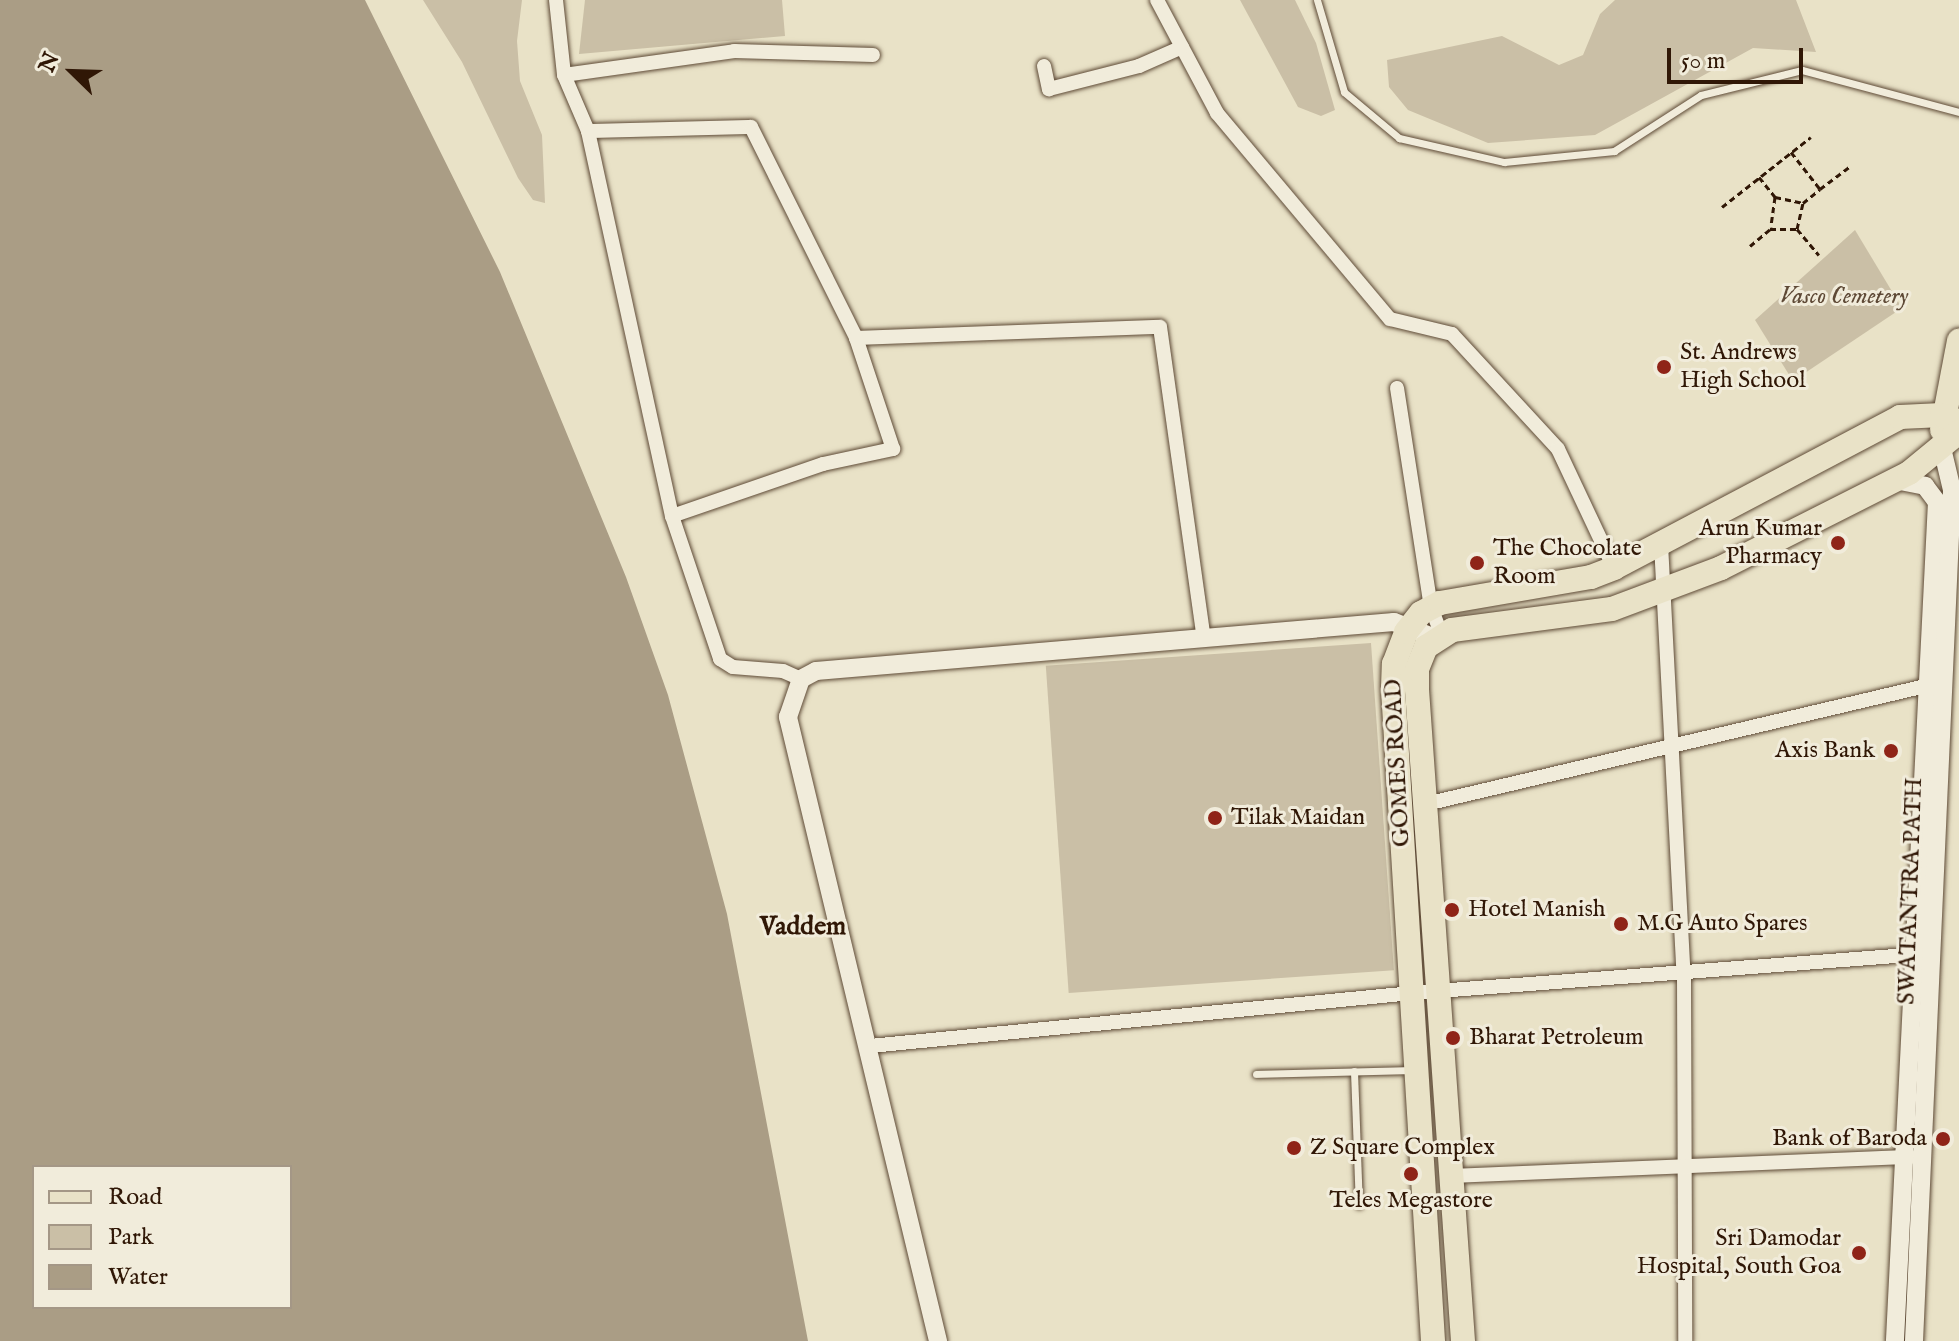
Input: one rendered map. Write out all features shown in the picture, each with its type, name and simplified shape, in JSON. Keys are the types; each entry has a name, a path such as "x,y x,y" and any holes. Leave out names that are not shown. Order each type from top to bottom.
{"main road":[{"path":"1438,637 1612,609 1667,590 1895,480 1950,428 1959,341"},
{"name":"GOMES ROAD","path":"1463,1341 1452,1176 1425,994 1393,688 1398,649 1411,625 1431,608 1475,594 1591,577 1614,568 1900,417 1950,428"},
{"name":"GOMES ROAD","path":"1433,1341 1417,1069 1425,994 1426,804 1417,669 1438,637"}],"street":[{"path":"556,0 564,75 588,131 672,516 720,659 733,667 783,671 801,679"},
{"path":"1157,0 1217,113 1390,319 1452,334 1558,449 1614,568"},
{"path":"1044,66 1049,89 1139,66 1182,47"},
{"path":"564,75 734,51 873,55"},
{"path":"588,131 751,127 856,338 893,449 823,464 672,516"},
{"path":"856,338 1160,327 1204,639"},
{"path":"1397,388 1438,637"},
{"name":"SWATANTRA PATH","path":"1934,684 1952,490 1950,428"},
{"name":"SWATANTRA PATH","path":"1895,480 1925,486 1936,499 1934,684 1916,1157 1914,1341"},
{"path":"1661,544 1667,590 1684,977 1685,1341"},
{"path":"938,1341 870,1046 788,717 801,679 816,671 1394,622 1411,625 1438,637"},
{"path":"1426,804 1934,684"},
{"path":"870,1046 1425,994 1684,977 1925,954"},
{"path":"1452,1176 1916,1157"},
{"name":"SWATANTRA PATH","path":"1895,1341 1916,1157"}],"lane":[{"path":"1317,0 1344,92 1399,138 1504,162 1614,151 1701,95 1802,70 1959,112"},
{"path":"1256,1074 1417,1069"},
{"path":"1354,1071 1359,1205"}],"path":[{"path":"1722,207 1811,137"},
{"path":"1791,152 1820,189"},
{"path":"1797,229 1803,203 1851,166"},
{"path":"1759,177 1775,197 1803,203"},
{"path":"1770,229 1775,197"},
{"path":"1750,246 1770,229 1797,229 1819,255"}],"green space":[{"path":"423,0 522,0 517,41 520,81 542,135 545,203 533,200 518,178 462,62"},
{"path":"585,0 782,0 785,36 579,54"},
{"path":"1240,0 1295,0 1316,43 1335,110 1321,116 1298,107"},
{"path":"1615,0 1796,0 1816,52 1753,48 1595,135 1488,143 1408,110 1389,87 1387,60 1502,36 1559,65 1583,55 1600,14"},
{"name":"Vasco Cemetery","path":"1855,230 1902,308 1793,381 1755,320"},
{"name":"Tilak Maidan","path":"1371,643 1394,970 1069,993 1046,666"}],"water":[{"path":"0,0 365,0 500,272 626,577 668,695 727,914 808,1341 0,1341"}],"place":[{"name":"St. Andrews High School","path":"1664,367"},
{"name":"Arun Kumar Pharmacy","path":"1838,543"},
{"name":"The Chocolate Room","path":"1477,563"},
{"name":"Axis Bank","path":"1891,751"},
{"name":"Tilak Maidan","path":"1215,818"},
{"name":"Hotel Manish","path":"1452,910"},
{"name":"M.G Auto Spares","path":"1621,924"},
{"name":"Bharat Petroleum","path":"1453,1038"},
{"name":"Bank of Baroda","path":"1943,1139"},
{"name":"Z Square Complex","path":"1294,1148"},
{"name":"Teles Megastore","path":"1411,1174"},
{"name":"Sri Damodar Hospital, South Goa","path":"1859,1253"}],"district":[{"name":"Vaddem","path":"803,927"}]}
